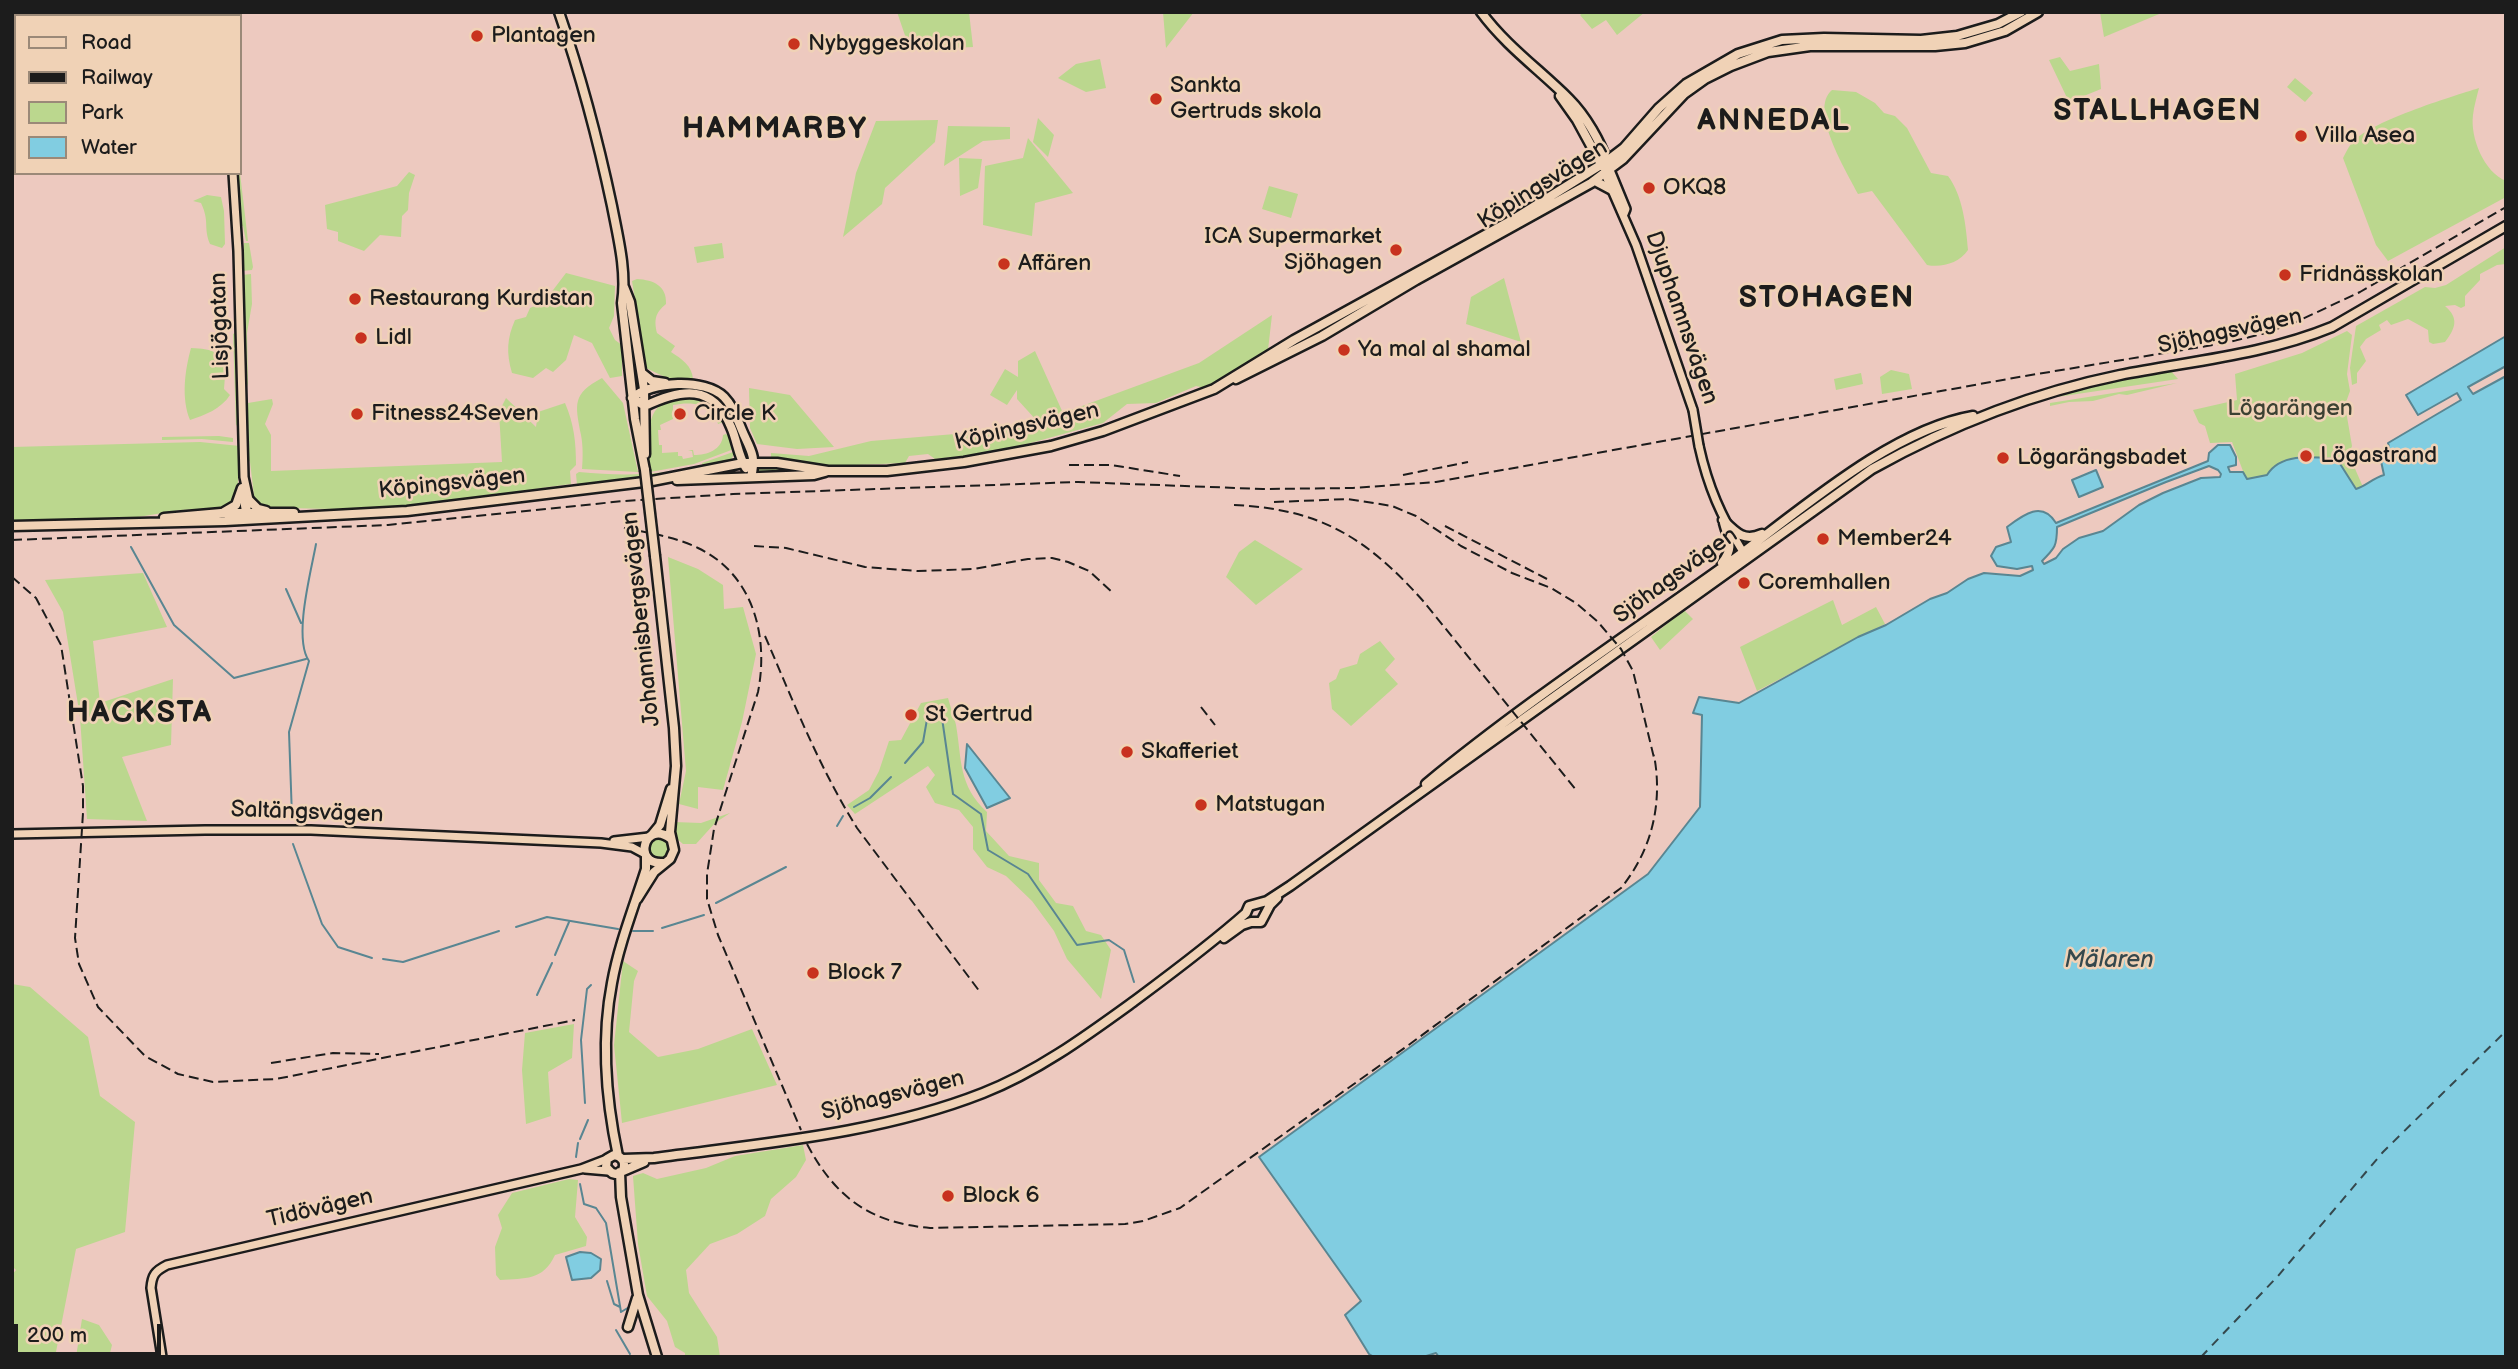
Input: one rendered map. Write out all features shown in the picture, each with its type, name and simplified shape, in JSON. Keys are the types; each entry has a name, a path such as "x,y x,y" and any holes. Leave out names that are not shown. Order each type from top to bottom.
{"main road":[{"path":"558,12 580,73 597,138 616,226 624,287"},
{"path":"1480,12 1519,55 1569,99 1583,117 1606,168"},
{"name":"Köpingsvägen","path":"12,526 407,511 652,481 743,463 777,463 828,471 887,471 947,465 1044,447 1152,414 1248,375 1571,195 1595,181 1632,144 1659,108 1686,84 1724,61 1756,47 1782,40 1957,36 1998,24 2021,12"},
{"name":"Köpingsvägen","path":"1226,383 1294,340 1433,265 1590,172 1606,168 1623,159 1684,94 1705,79 1744,61 1768,52 1810,46 1929,46 1965,43 2005,31 2038,12"},
{"path":"1557,90 1606,168"},
{"path":"1590,172 1595,162 1593,148"},
{"path":"1571,195 1576,187 1606,168"},
{"path":"1595,181 1612,190"},
{"name":"Sjöhagsvägen","path":"1676,603 1705,587 1742,556 1872,469 1913,446 1983,414 2065,387 2262,350 2313,335 2332,327 2506,226"},
{"name":"Johannisbergsvägen","path":"624,287 630,302 644,390 645,469"},
{"name":"Johannisbergsvägen","path":"624,287 622,303 632,398 645,469 676,766 671,839"},
{"path":"642,373 652,381 704,386 723,396 731,404 739,451 751,477"},
{"path":"679,384 644,390 632,398 645,406 663,397 686,392 703,395 717,404 750,449 755,462 751,477"},
{"path":"717,404 723,396"},
{"path":"646,420 663,397"},
{"name":"Sjöhagsvägen","path":"1187,963 1246,913 1250,906 1290,886 1676,603 1718,569 1745,555 1774,529 1825,492 1885,453 1931,429 1960,418 1983,414"},
{"path":"750,449 761,459 777,463"},
{"path":"731,466 739,451"},
{"path":"1825,492 1841,486 1865,470 1872,469 1885,453"},
{"name":"Köpingsvägen","path":"652,481 814,475 828,471"},
{"path":"221,513 236,505 242,488"},
{"path":"249,500 258,509 272,512"},
{"name":"Köpingsvägen","path":"137,522 221,513 246,516 272,512 340,514"},
{"path":"1723,520 1744,538 1754,538 1774,529"},
{"path":"1718,569 1730,550 1723,520"},
{"name":"Johannisbergsvägen","path":"650,837 660,825 676,766"},
{"path":"637,899 654,872 673,855 671,839 661,833 650,837 645,844 646,869 621,947 609,999 607,1071 616,1172 638,1295 657,1357"},
{"path":"645,855 653,862 663,863"},
{"name":"Sjöhagsvägen","path":"615,1158 654,1158 881,1124 970,1098 1060,1054 1187,963 1251,922 1261,922 1270,905 1290,886"},
{"path":"1258,904 1266,914"},
{"path":"1246,913 1251,922"},
{"path":"615,1158 606,1167 616,1172"},
{"name":"Sjöhagsvägen","path":"616,1172 654,1158"},
{"path":"628,1327 638,1295"}],"street":[{"name":"Djuphamnsvägen","path":"1606,168 1693,410 1705,472 1723,520 1745,555"},
{"name":"Djuphamnsvägen","path":"1606,168 1626,209 1624,214"},
{"name":"Lisjögatan","path":"233,175 238,251 244,477 249,500 246,516"},
{"name":"Lisjögatan","path":"244,477 243,509 246,516"},
{"name":"Saltängsvägen","path":"12,834 295,830 601,843 632,847 645,855"},
{"name":"Saltängsvägen","path":"601,843 650,837"},
{"name":"Tidövägen","path":"162,1357 151,1288 156,1270 167,1265 581,1169 615,1158"},
{"name":"Tidövägen","path":"581,1169 616,1172"}],"green space":[{"path":"897,12 969,12 973,47 910,50"},
{"path":"1163,12 1194,12 1166,48"},
{"path":"1584,12 1645,12 1617,35 1606,20 1592,29 1580,15"},
{"path":"2100,12 2164,12 2104,37"},
{"path":"2060,57 2070,71 2099,64 2101,89 2069,102 2049,60"},
{"path":"1100,59 1106,88 1086,92 1058,78 1076,64"},
{"path":"2295,78 2313,93 2305,102 2287,87"},
{"path":"2479,88 2473,115 2476,144 2491,170 2506,181 2506,197 2388,261 2376,245 2343,158 2351,144 2374,127 2411,111"},
{"path":"1832,90 1856,92 1875,103 1884,113 1895,116 1907,128 1931,173 1948,176 1957,193 1965,221 1968,250 1960,258 1944,265 1927,265 1872,191 1858,194 1827,126 1824,112 1826,99"},
{"path":"1038,118 1054,135 1048,157 1033,142"},
{"path":"938,120 935,142 885,188 882,204 843,237 856,173 876,121"},
{"path":"948,126 1010,127 1010,139 983,141 944,166"},
{"path":"1028,138 1073,193 1035,203 1032,236 983,225 985,166 1023,158"},
{"path":"959,158 982,159 978,188 960,196"},
{"path":"409,172 415,175 409,193 408,210 402,216 401,237 380,235 364,251 338,241 338,232 327,229 325,205 397,186"},
{"path":"236,175 240,175 248,241 243,226 240,226"},
{"path":"1269,186 1298,194 1291,218 1262,209"},
{"path":"207,195 221,197 225,244 222,248 210,244 204,210 201,203 193,201"},
{"path":"244,243 249,243 252,270 242,271"},
{"path":"722,243 724,258 697,263 694,247"},
{"path":"2506,247 2506,264 2497,265 2480,274 2480,280 2465,296 2465,306 2445,306 2454,323 2445,342 2429,342 2428,330 2408,319 2391,325 2387,320 2379,325 2381,330 2366,339 2360,347 2366,361 2357,373 2357,383 2352,385 2350,368 2356,326 2425,287 2446,285"},
{"path":"566,273 615,286 614,316 609,328 615,340 622,345 622,376 610,378 592,343 574,335 566,360 553,372 546,368 533,378 512,373 508,346 515,320 526,317 530,308 544,302"},
{"path":"251,274 252,304 247,333 248,387 245,376 242,275"},
{"path":"1504,278 1521,342 1466,324 1471,297"},
{"path":"632,281 649,281 662,288 666,304 656,317 657,333 675,346 671,352 683,360 693,379 667,378 646,368"},
{"path":"626,299 641,388 634,392"},
{"path":"1272,315 1268,350 1205,388 1196,386 1156,403 1127,404 1103,423 1027,444 972,455 935,459 928,454 909,456 905,463 829,466 771,457 771,453 809,456 871,441 1015,429 1037,421 1017,399 1017,390 1007,405 990,395 1005,369 1018,377 1018,361 1035,351 1063,413 1199,363"},
{"name":"Lögarängen","path":"2347,331 2352,335 2347,374 2350,391 2345,405 2352,446 2349,455 2363,487 2356,489 2337,460 2318,458 2289,459 2273,468 2267,475 2246,479 2232,442 2210,443 2205,426 2199,423 2193,410 2237,400 2235,374 2302,353"},
{"path":"235,333 240,419 236,426 233,334"},
{"path":"191,348 214,352 230,368 225,376 224,389 230,395 217,408 190,420 185,384"},
{"path":"1891,370 1909,374 1912,389 1882,394 1880,377"},
{"path":"2171,371 2178,379 2057,397 2074,390"},
{"path":"1861,373 1863,384 1836,390 1834,379"},
{"path":"602,378 623,403 638,472 582,469 578,401 585,389"},
{"path":"2177,383 2127,395 2119,394 2093,401 2050,406 2050,403"},
{"path":"749,388 790,395 834,447 797,449 757,444 750,428"},
{"path":"686,396 709,404 723,422 718,424 714,411 704,406 689,403 673,405 673,419 660,425 661,430 658,430 662,453 678,452 678,456 683,459 693,457 692,451 688,450 693,450 694,455 709,453 717,448 726,434 731,437 734,449 694,464 650,472 648,434 653,415 664,402"},
{"path":"506,398 536,427 538,412 565,403 576,449 576,465 570,471 571,484 405,507 314,509 259,507 255,504 250,462 245,453 244,408 248,403 272,399 273,404 265,424 271,435 271,471 502,462 499,412"},
{"path":"162,437 233,438 233,442 202,439 162,440"},
{"path":"200,442 240,446 237,500 224,508 181,510 138,517 12,521 12,447"},
{"path":"736,451 729,463 703,468 702,463"},
{"path":"758,464 816,471 759,474 756,472"},
{"path":"701,465 672,474 577,485 576,474 579,472 641,474"},
{"path":"1255,540 1303,569 1256,605 1226,577 1239,552"},
{"path":"668,557 698,569 723,585 724,609 743,607 756,654 742,722 723,790 698,787 698,809 679,804 686,771"},
{"path":"143,573 167,627 93,641 100,703 173,679 171,745 122,757 147,821 87,819 80,717 63,612 45,580"},
{"path":"1833,600 1842,625 1876,607 1885,624 1757,691 1740,647"},
{"path":"1684,610 1693,619 1660,650 1651,637"},
{"path":"1380,641 1395,659 1385,670 1398,684 1351,726 1332,709 1329,683 1336,679 1340,669 1357,664 1360,654"},
{"path":"948,698 956,725 966,782 987,812 986,831 1009,856 1039,863 1039,880 1056,903 1073,906 1086,931 1101,935 1111,950 1101,999 1067,959 1054,931 1032,901 1006,876 987,867 973,849 973,827 959,810 935,803 926,787 935,775 928,766 855,814 847,805 869,790 889,741 901,740 921,703"},
{"path":"730,813 715,823 696,844 683,844 675,837 674,822 701,823"},
{"path":"659,838 667,841 670,849 667,857 659,860 651,857 648,849 651,841"},
{"path":"623,961 638,971 634,981 629,1032 658,1057 698,1049 752,1029 777,1085 622,1123 614,1045"},
{"path":"12,984 30,987 88,1037 100,1096 135,1122 125,1232 76,1249 55,1357 12,1357 12,1275 16,1270 12,1266"},
{"path":"574,1024 572,1058 548,1072 551,1116 526,1124 522,1070 525,1033"},
{"path":"803,1145 806,1160 796,1177 771,1199 765,1216 737,1234 710,1244 686,1270 689,1293 717,1337 720,1357 685,1357 685,1353 675,1347 667,1321 647,1296 638,1244 633,1176 643,1173 657,1179 706,1168 735,1156"},
{"path":"569,1179 578,1180 575,1217 587,1237 586,1246 555,1255 539,1274 500,1280 496,1275 495,1247 502,1228 498,1215 512,1193"},
{"path":"82,1319 99,1325 112,1345 109,1357 76,1357"}],"water":[{"name":"Mälaren","path":"2506,336 2506,366 2468,387 2473,394 2506,376 2506,1357 1439,1357 1436,1353 1423,1357 1374,1357 1369,1354 1345,1315 1361,1301 1259,1157 1648,874 1700,807 1702,715 1693,713 1699,697 1739,703 1858,637 1886,625 1930,599 1947,593 1968,579 1984,573 2020,576 2033,570 2032,566 2017,569 1997,566 1991,556 1996,547 2011,542 2007,527 2019,518 2039,511 2051,516 2056,523 2208,461 2209,453 2218,445 2230,445 2236,457 2236,465 2228,467 2230,472 2243,472 2247,479 2267,475 2273,468 2289,459 2318,457 2337,459 2356,489 2360,488 2384,475 2379,452 2389,447 2388,443 2461,400 2457,393 2418,415 2406,395","holes":["2209,466 2218,470 2220,477 2201,478 2163,493 2139,505 2103,531 2079,538 2063,549 2056,558 2044,564 2042,561 2054,546 2057,527"]},
{"path":"2096,470 2103,487 2079,497 2072,480"},
{"path":"967,744 1010,798 987,808 965,768"},
{"path":"580,1252 591,1253 601,1259 600,1270 591,1278 572,1280 566,1257"}],"waterway":[{"path":"292,817 289,732 309,661 305,651 303,621 316,544"},
{"path":"131,547 174,625 234,678 306,659"},
{"path":"286,589 301,623"},
{"path":"905,763 923,742 929,708 941,711 953,794 981,814 988,850 1028,874 1077,945 1109,940 1124,950 1134,982"},
{"path":"854,807 870,798 891,777"},
{"path":"837,826 843,816"},
{"path":"293,844 322,924 338,947 372,958"},
{"path":"716,903 786,867"},
{"path":"662,928 704,915"},
{"path":"516,927 547,917 618,929"},
{"path":"555,955 569,922"},
{"path":"383,959 403,962 499,931"},
{"path":"633,931 653,931"},
{"path":"537,995 552,963"},
{"path":"585,1103 581,1040 587,989 591,985"},
{"path":"580,1139 588,1120"},
{"path":"576,1157 578,1143"},
{"path":"580,1184 584,1204 596,1208 606,1223 621,1312 631,1306"},
{"path":"607,1281 614,1304 620,1307"},
{"path":"616,1330 630,1354"}],"ferry route":[{"path":"2201,1357 2278,1276 2383,1152 2506,1031"}],"railway":[{"path":"12,540 388,525 624,501 733,494 1078,482 1263,489 1353,488 1436,482 2019,377 2225,343 2262,334 2296,322 2360,292 2506,207"},
{"path":"1403,475 1468,462"},
{"path":"1069,465 1111,465 1180,476"},
{"path":"1274,502 1348,499 1392,506 1416,516 1461,546 1512,573 1551,588 1576,603 1598,622 1621,649 1633,671 1655,762"},
{"path":"1234,505 1292,513 1317,521 1362,544 1382,560 1424,602 1577,791"},
{"path":"1445,526 1547,579"},
{"path":"624,528 681,541 717,559 744,590 753,609 761,650 758,692 714,829 707,874 707,899 718,935 801,1130"},
{"path":"754,546 786,548 865,567 918,571 974,569 1028,559 1052,558 1089,571 1112,592"},
{"path":"12,577 36,598 61,645 83,786 75,938 79,964 98,1007 145,1056 178,1074 213,1082 276,1079 575,1020"},
{"path":"765,636 796,709 843,805 857,828 980,992"},
{"path":"1201,707 1215,725"},
{"path":"807,1144 842,1193 872,1213 909,1225 930,1228 1125,1224 1143,1221 1180,1208 1410,1044 1621,888 1640,858 1652,825 1657,791 1654,755"},
{"path":"271,1063 333,1053 379,1054"}],"place":[{"name":"Plantagen","path":"477,36"},
{"name":"Nybyggeskolan","path":"794,44"},
{"name":"Sankta Gertruds skola","path":"1156,99"},
{"name":"Villa Asea","path":"2301,136"},
{"name":"OKQ8","path":"1649,188"},
{"name":"ICA Supermarket Sjöhagen","path":"1396,250"},
{"name":"Affären","path":"1004,264"},
{"name":"Fridnässkolan","path":"2285,275"},
{"name":"Restaurang Kurdistan","path":"355,299"},
{"name":"Lidl","path":"361,338"},
{"name":"Ya mal al shamal","path":"1344,350"},
{"name":"Fitness24Seven","path":"357,414"},
{"name":"Circle K","path":"680,414"},
{"name":"Lögastrand","path":"2306,456"},
{"name":"Lögarängsbadet","path":"2003,458"},
{"name":"Member24","path":"1823,539"},
{"name":"Coremhallen","path":"1744,583"},
{"name":"St Gertrud","path":"911,715"},
{"name":"Skafferiet","path":"1127,752"},
{"name":"Matstugan","path":"1201,805"},
{"name":"Block 7","path":"813,973"},
{"name":"Block 6","path":"948,1196"}],"district":[{"name":"STALLHAGEN","path":"2158,112"},
{"name":"ANNEDAL","path":"1774,122"},
{"name":"HAMMARBY","path":"775,130"},
{"name":"STOHAGEN","path":"1827,299"},
{"name":"HACKSTA","path":"140,714"}]}
